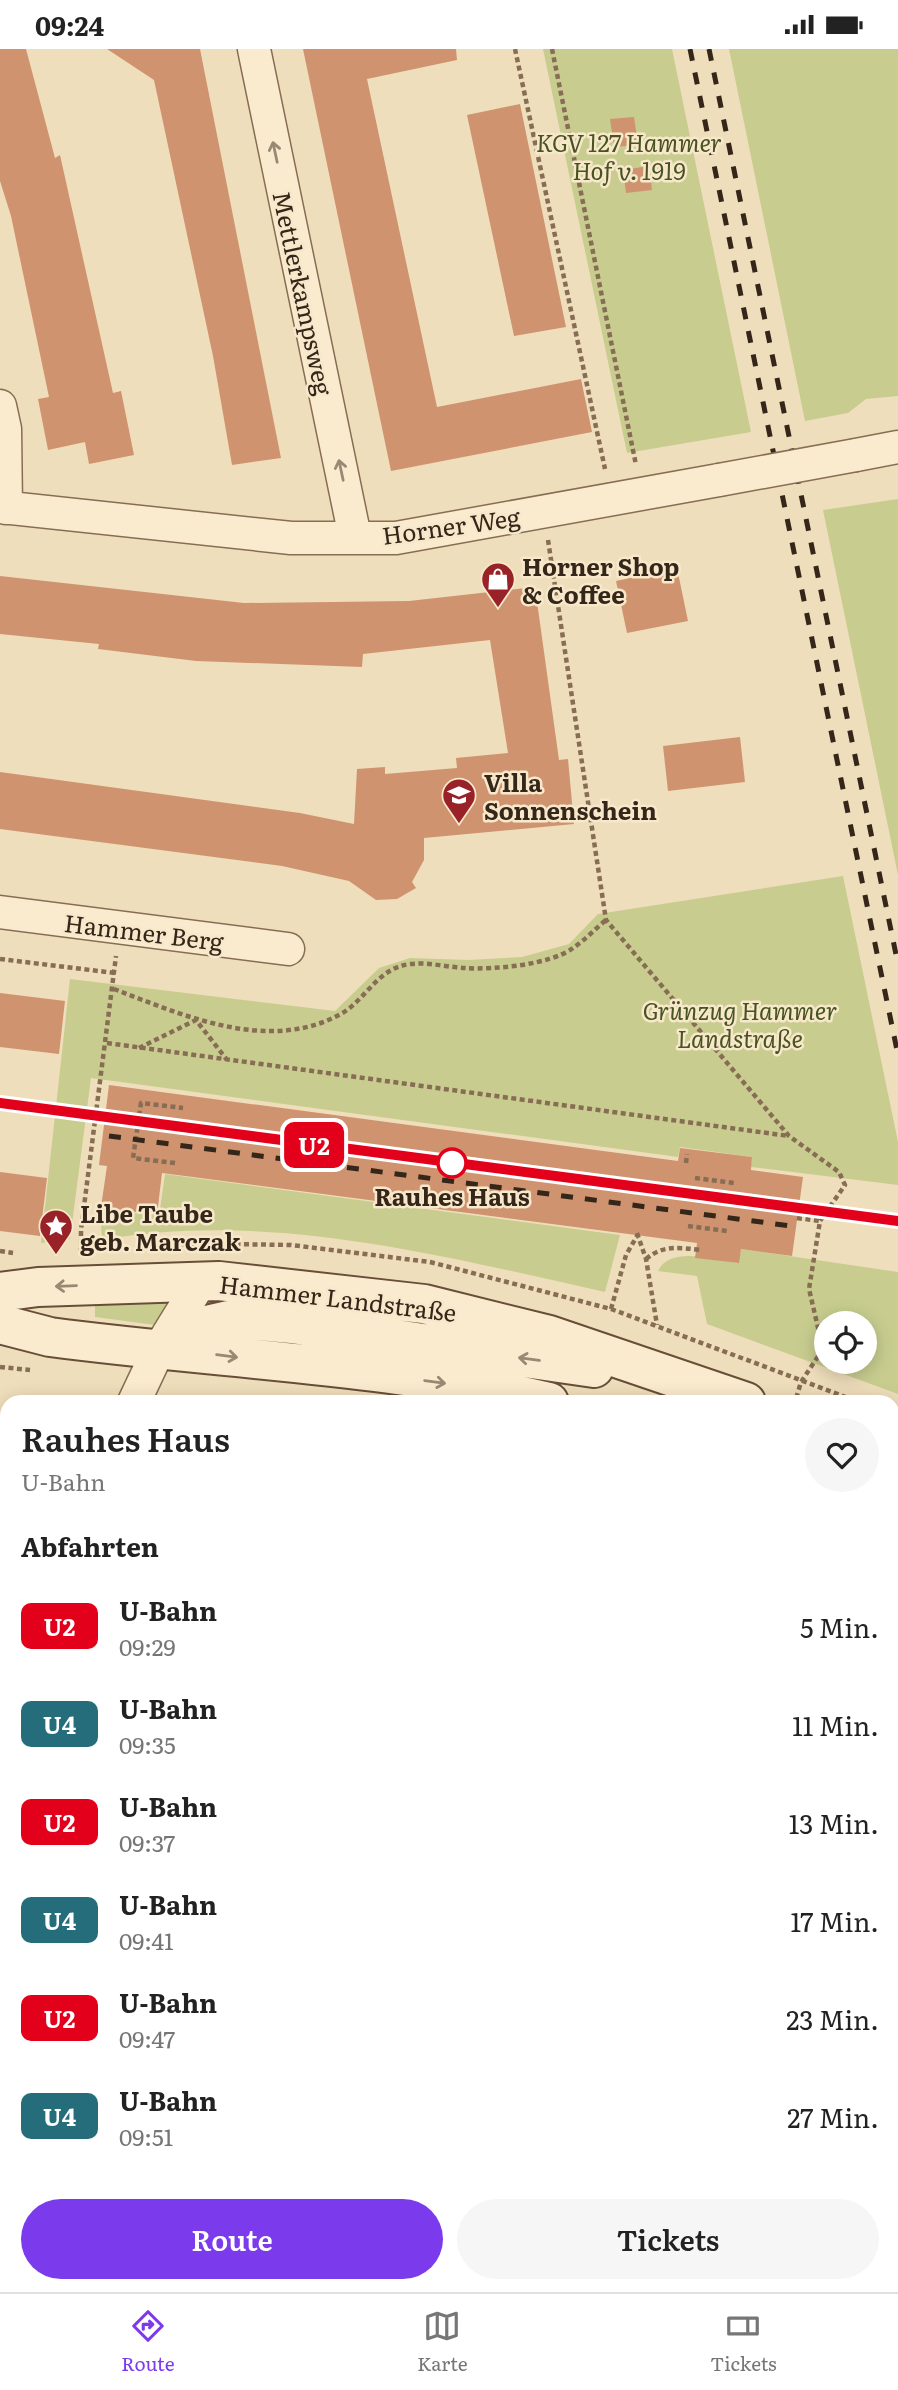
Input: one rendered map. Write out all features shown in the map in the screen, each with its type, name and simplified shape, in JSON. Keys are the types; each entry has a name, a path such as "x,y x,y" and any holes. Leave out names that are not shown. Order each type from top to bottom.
{"main road":[{"name":"Hammer Landstraße","path":"0,1292 38,1287 219,1281 424,1304 549,1335 727,1395"},
{"path":"159,1349 189,1329 233,1319 292,1324 694,1383"},
{"path":"0,1324 50,1337 394,1377 520,1395"}],"street":[{"name":"Mettlerkampsweg","path":"254,49 355,537"},
{"path":"0,406 5,429 3,508"},
{"name":"Horner Weg","path":"3,508 291,538 396,538 898,447"},
{"name":"Hammer Berg","path":"0,912 288,949"},
{"path":"137,1395 159,1349 201,1282"}],"path":[{"path":"515,49 627,496"},
{"path":"552,49 627,496"},
{"path":"544,511 606,920 789,1136 839,1172 845,1185 820,1221 809,1289 823,1349 801,1383 797,1395"},
{"path":"114,989 196,1020 270,1033 314,1025 341,1015 386,971 411,964 469,968 524,965 571,950 606,920"},
{"path":"0,959 115,974 81,1230 81,1258"},
{"path":"139,1048 196,1020"},
{"path":"196,1020 228,1061"},
{"path":"107,1043 789,1136"},
{"path":"175,1163 133,1158 141,1103 183,1108"},
{"path":"686,1163 687,1154"},
{"path":"695,1178 734,1184"},
{"path":"797,1218 820,1221"},
{"path":"688,1226 727,1231"},
{"path":"611,1309 626,1255 637,1234 646,1259 657,1325"},
{"path":"646,1259 657,1250 670,1247 702,1250"},
{"path":"801,1383 838,1395"}],"green space":[{"name":"KGV 127 Hammer Hof v. 1919","path":"543,49 672,49 751,432 627,453"},
{"path":"729,49 898,49 898,396 866,399 848,413 805,421"},
{"path":"898,499 898,875 823,510"},
{"name":"Grünzug Hammer Landstraße","path":"843,876 898,1142 898,1185 751,1167 752,1157 680,1147 678,1157 91,1078 70,1239 41,1243 70,979 335,1011 379,968 410,958 469,960 522,957 569,944 598,914"},
{"path":"165,1174 620,1235 605,1292 418,1252 292,1234 228,1230 165,1232 102,1240 100,1209 159,1216"},
{"path":"741,1249 898,1272 898,1394 843,1374 877,1374 877,1311 814,1311 814,1363 707,1324 697,1276 658,1271 672,1258 706,1257 738,1263"},
{"path":"174,1301 162,1326 95,1317 95,1305"}],"building":[{"path":"0,49 26,49 55,158 60,155 113,393 121,391 134,455 89,464 85,442 48,450 38,399 49,397 11,216 0,181"},
{"path":"107,49 200,49 281,458 232,465 213,356 154,80"},
{"path":"303,49 456,49 457,60 367,79 437,407 581,379 592,432 391,471"},
{"path":"520,104 566,327 514,336 467,115"},
{"path":"634,117 638,145 614,147 610,119"},
{"path":"649,166 652,190 626,193 623,170"},
{"path":"677,568 688,621 627,633 616,581"},
{"path":"0,576 244,603 409,601 535,587 559,760 568,759 574,824 424,838 424,860 412,882 416,888 397,899 376,900 349,881 282,866 0,829 0,772 300,813 354,824 357,769 385,767 385,774 457,768 456,758 508,753 490,640 363,654 362,667 196,661 98,649 99,644 0,634"},
{"path":"740,737 745,782 668,791 663,746"},
{"path":"0,993 65,1001 59,1054 0,1047"},
{"path":"109,1085 678,1161 680,1148 752,1157 751,1170 803,1177 792,1256 741,1249 739,1263 695,1258 697,1243 162,1173 157,1215 101,1207 107,1166 99,1165"},
{"path":"0,1172 47,1178 40,1236 0,1231"}],"railway":[{"path":"690,49 898,1055"},
{"path":"709,49 898,964"},
{"path":"111,1118 793,1207"},
{"path":"109,1136 791,1226"}],"metro line":[{"name":"U2","path":"0,1103 898,1221"}],"place":[{"name":"Horner Shop & Coffee","path":"498,609"},
{"name":"Villa Sonnenschein","path":"459,825"},
{"name":"Rauhes Haus","path":"452,1163"},
{"name":"Libe Taube geb. Marczak","path":"56,1256"}]}
